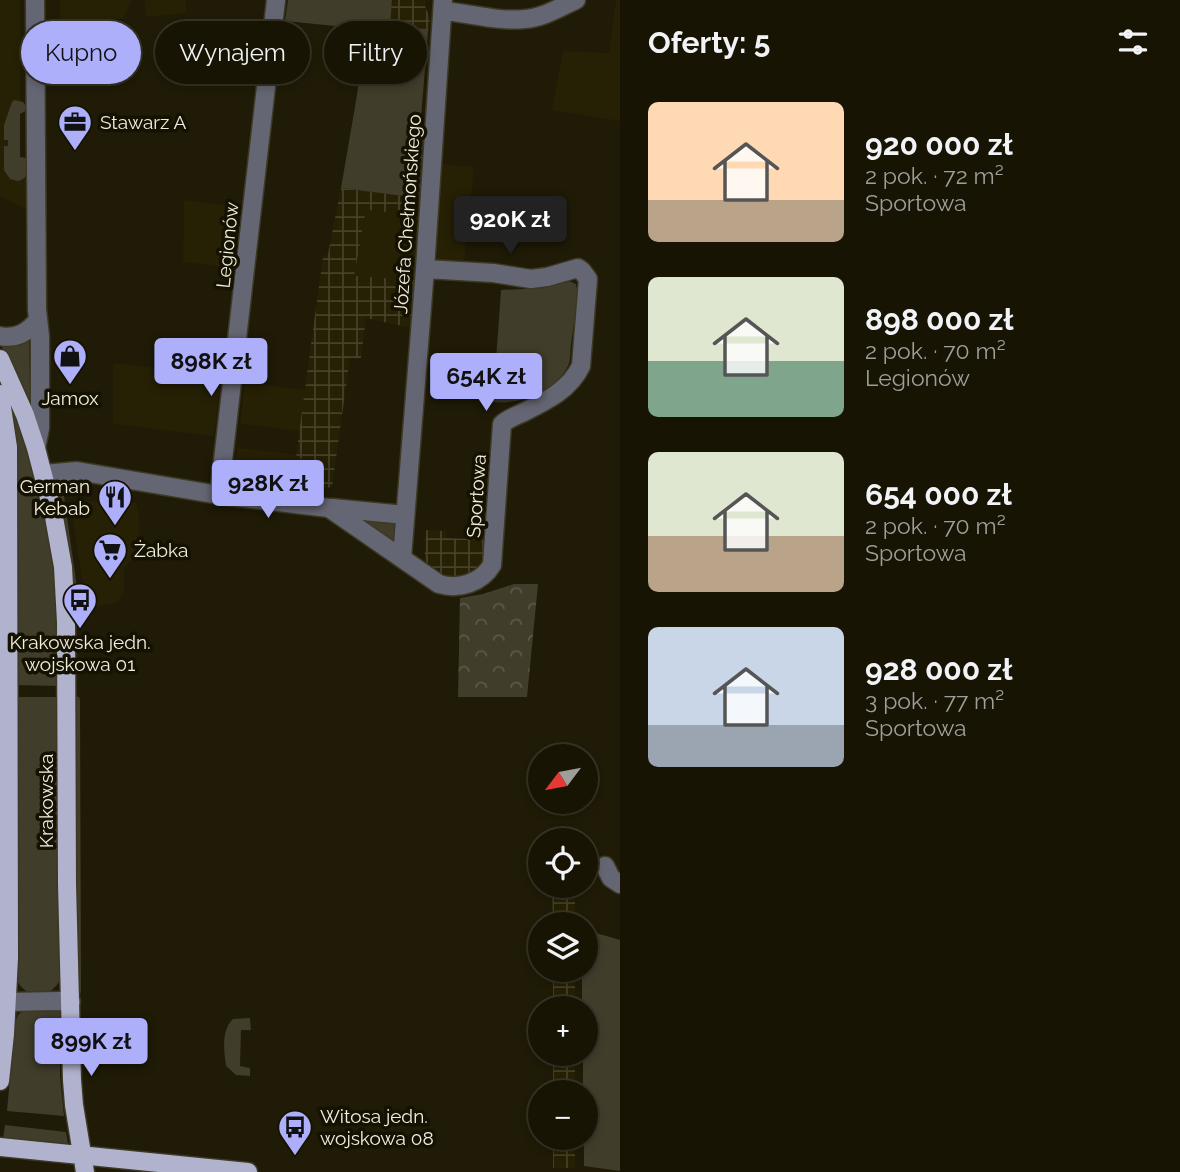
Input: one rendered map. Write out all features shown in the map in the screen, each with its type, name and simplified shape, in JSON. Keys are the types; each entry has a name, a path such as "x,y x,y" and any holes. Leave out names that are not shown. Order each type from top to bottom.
{"main road":[{"name":"Krakowska","path":"0,359 37,448 60,546 65,597 67,884 73,1092 83,1164"},
{"name":"Krakowska","path":"0,394 8,447 9,958 0,1082"},
{"path":"0,1147 83,1164 248,1172"}],"street":[{"name":"Krakowska","path":"35,0 37,320 40,336 40,428 37,448"},
{"name":"Legionów","path":"219,495 276,0"},
{"path":"443,6 510,20 538,17 576,0"},
{"name":"Józefa Chełmońskiego","path":"402,558 443,6"},
{"name":"Sportowa","path":"329,508 446,586 456,587 470,583 492,565 502,424 553,397 578,373 581,366 588,279 583,271 578,268 531,279 425,268"},
{"path":"0,336 10,338 22,334 37,320"},
{"name":"Sportowa","path":"44,474 77,471 219,495 405,514"},
{"path":"605,866 611,878 620,884"},
{"path":"7,1002 71,1002"}],"shaded area":[{"path":"0,0 20,0 20,159 29,162 30,211 0,196"},
{"path":"60,0 132,0 123,19 56,21 60,19"},
{"path":"144,0 186,0 186,13 147,17"},
{"path":"392,0 425,0 430,18 429,29 427,21 390,21"},
{"path":"616,0 620,0 620,121 552,110 563,51 609,53"},
{"path":"442,164 474,167 464,264 434,264"},
{"path":"341,188 419,198 418,215 366,210 354,276 415,280 411,328 366,318 361,358 350,358 332,487 293,493 303,460 296,455 323,257 328,254"},
{"path":"184,200 240,207 233,268 183,262"},
{"path":"366,210 418,215 415,280 354,277"},
{"path":"113,364 221,376 214,436 113,424"},
{"path":"245,383 306,390 301,431 240,424"},
{"path":"237,448 286,453 304,459 293,493 243,487 234,472"},
{"path":"79,501 136,503 140,552 124,568 124,593 116,603 86,608 71,505"},
{"path":"426,530 446,531 447,538 489,540 488,555 479,573 467,580 438,579 424,569"},
{"path":"552,898 575,898 575,912 553,912"},
{"path":"553,982 575,982 575,996 553,996"},
{"path":"553,1066 575,1066 575,1080 553,1080"},
{"path":"553,1150 575,1150 575,1168 553,1168"}],"green space":[{"path":"288,0 392,0 390,21 324,21 324,25 310,24 310,21 285,21"},
{"path":"358,84 424,84 419,198 341,188"},
{"path":"14,100 23,102 29,109 20,114 20,157 29,161 28,171 24,178 18,181 10,179 4,170 4,146 8,146 8,140 4,140 4,125"},
{"path":"569,281 576,284 578,295 568,366 555,383 536,395 514,401 493,402 501,290 543,288"},
{"path":"29,340 30,389 37,397 37,427 1,345 16,345"},
{"path":"12,402 39,482 56,577 59,686 15,685"},
{"path":"71,478 64,496 78,595 76,596 57,497 61,485"},
{"path":"351,516 393,522 398,528 394,545"},
{"path":"514,584 538,584 527,697 458,697 460,598"},
{"path":"74,696 80,700 81,994 78,988 74,856"},
{"path":"17,697 59,697 60,980 56,987 44,994 25,990 16,978"},
{"path":"598,934 620,940 620,1171 584,1166 584,1150 598,1150 598,1080 583,1080 583,1066 598,1066 598,996 582,996 582,982 598,982"},
{"path":"25,1009 60,1009 60,1076 64,1116 7,1111 15,1023 18,1015"},
{"path":"250,1018 251,1030 241,1030 240,1066 250,1068 250,1076 236,1075 226,1066 225,1035 233,1019"},
{"path":"5,1125 66,1132 68,1144 3,1139"}],"place":[{"name":"Stawarz A","path":"75,152"},
{"name":"Jamox","path":"70,386"},
{"name":"German Kebab","path":"115,527"},
{"name":"Żabka","path":"110,580"},
{"name":"Krakowska jedn. wojskowa 01","path":"80,630"},
{"name":"Witosa jedn. wojskowa 08","path":"295,1157"}]}
